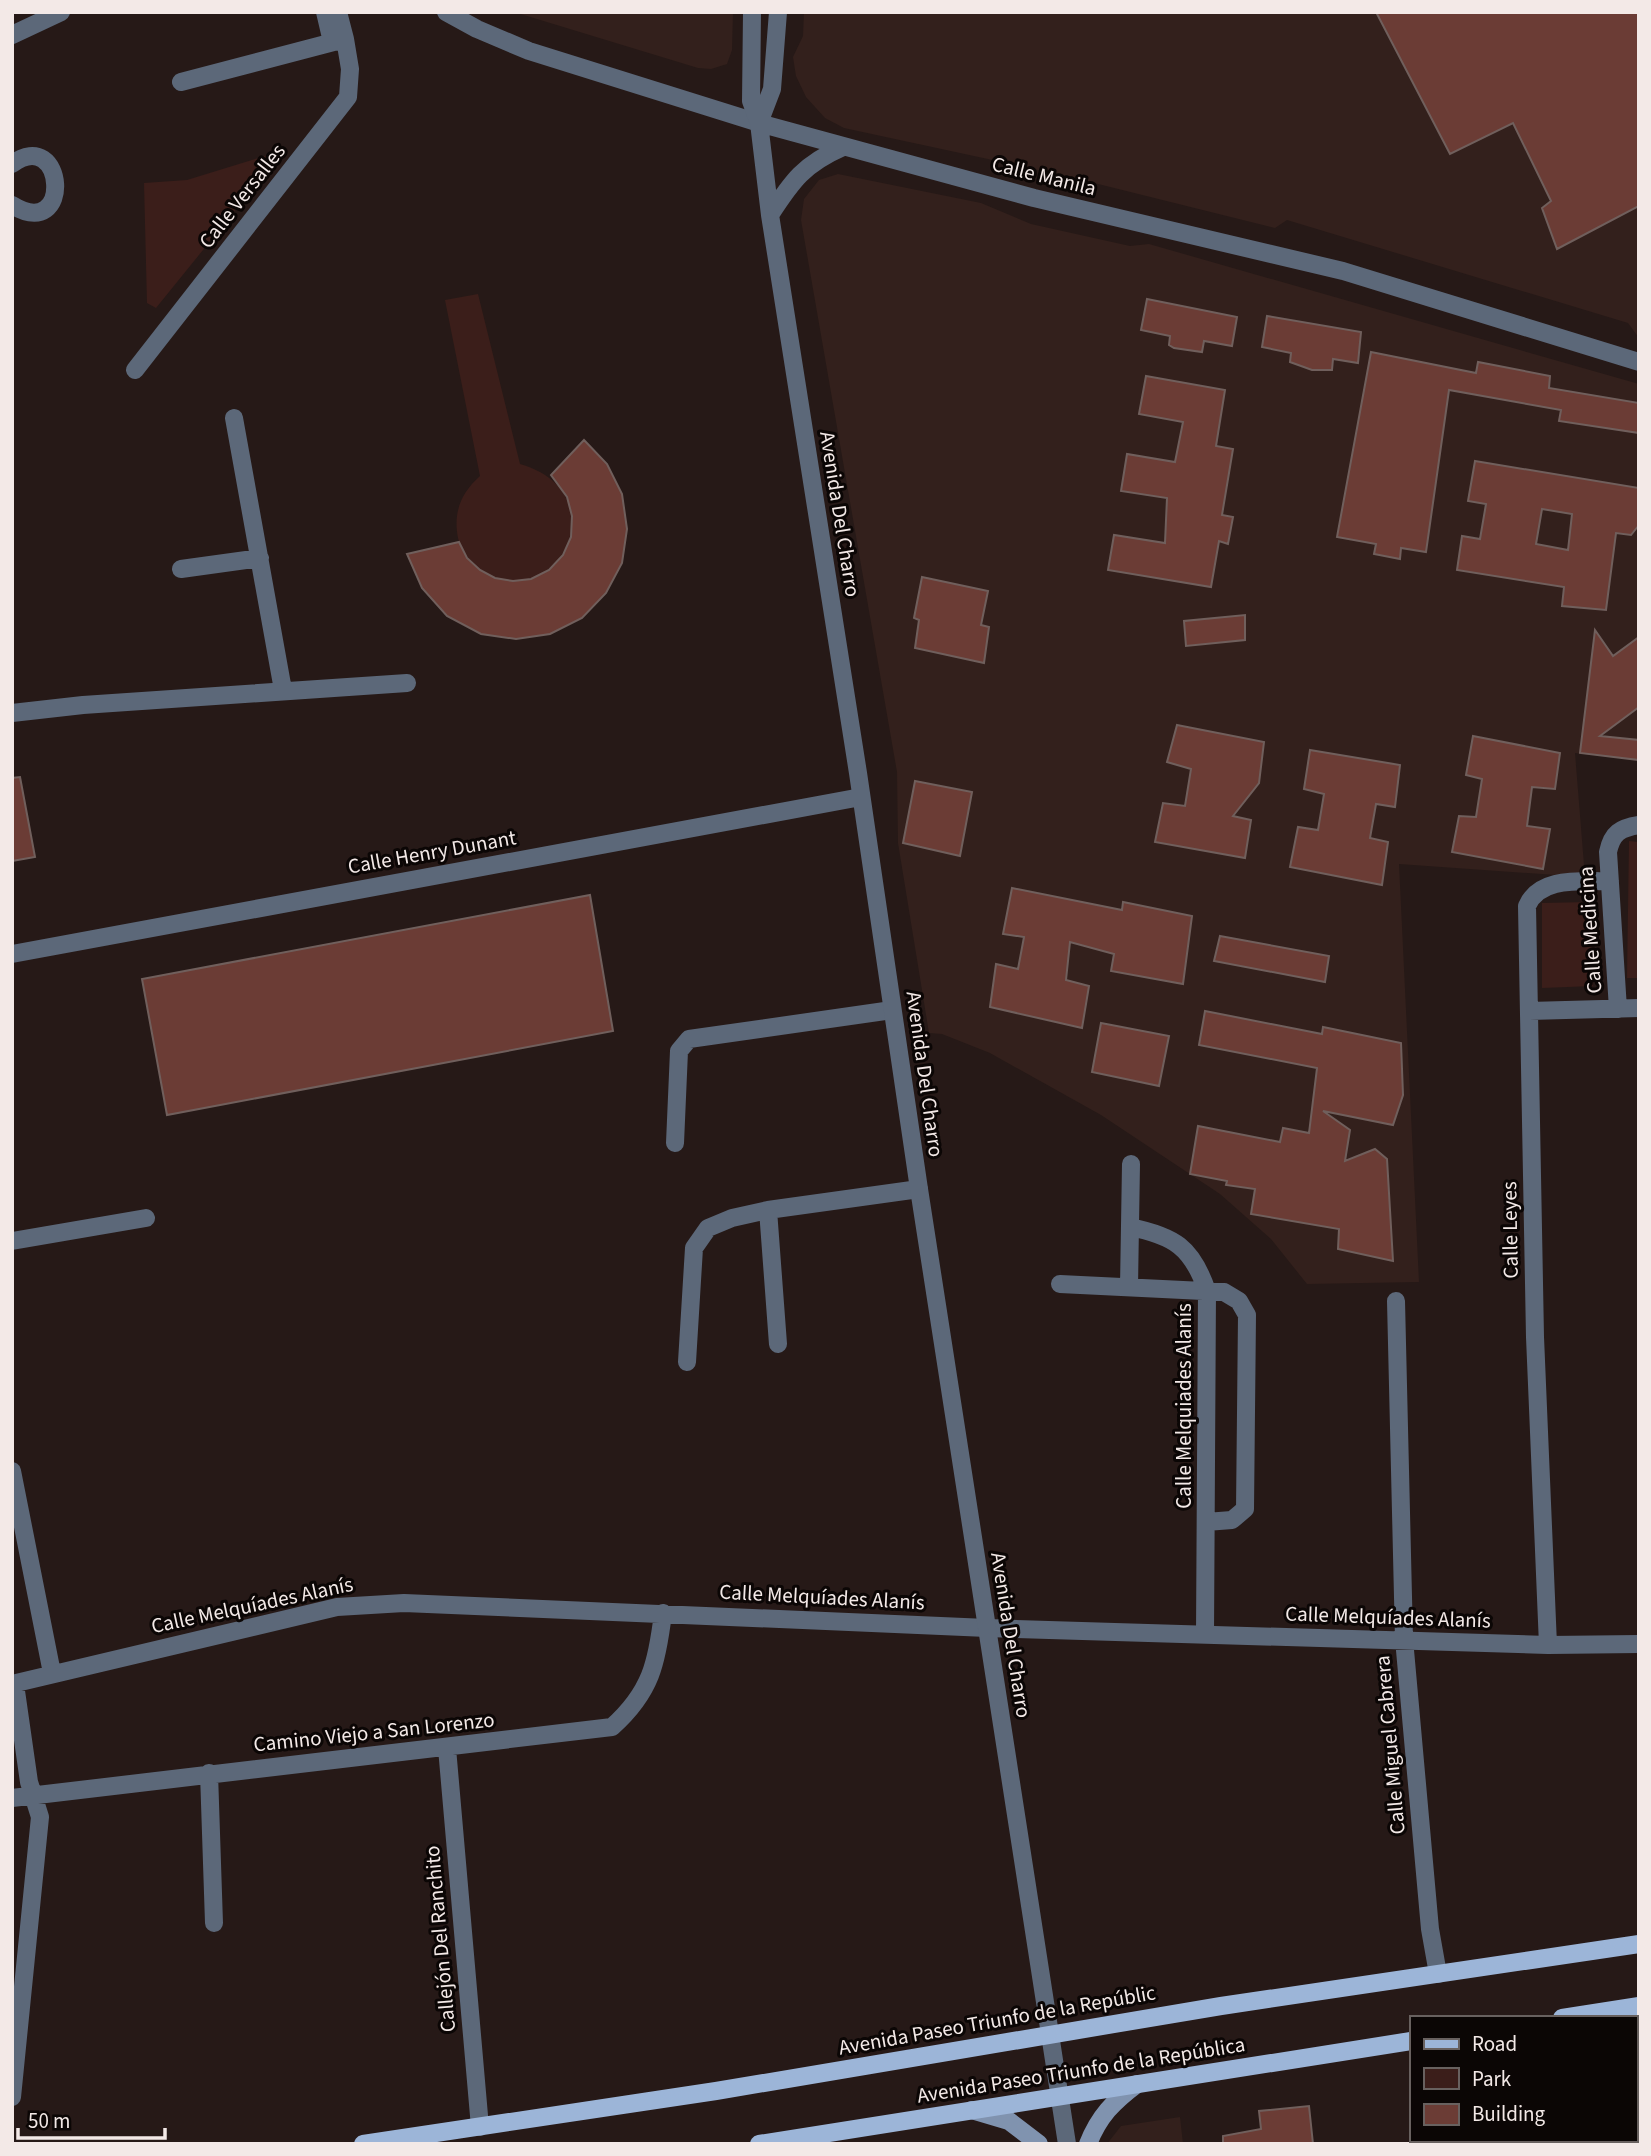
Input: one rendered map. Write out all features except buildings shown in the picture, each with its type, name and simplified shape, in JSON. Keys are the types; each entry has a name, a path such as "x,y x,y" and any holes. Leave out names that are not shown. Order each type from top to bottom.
{"main road":[{"name":"Avenida Paseo Triunfo de la Repúblic","path":"363,2144 716,2091 1049,2034 1639,1944"},
{"path":"1575,2016 1639,2006"},
{"name":"Avenida Paseo Triunfo de la República","path":"759,2144 1410,2041"},
{"path":"1088,2144 1096,2122 1110,2104 1137,2084"},
{"path":"972,2110 1009,2121 1039,2144"}],"street":[{"path":"12,35 61,12"},
{"name":"Calle Versalles","path":"135,370 348,97 351,82 338,40 325,12"},
{"name":"Calle Versalles","path":"338,12 338,40"},
{"name":"Calle Manila","path":"446,12 477,29 529,51 759,123 1034,198 1342,271 1639,362"},
{"path":"752,12 751,101 759,123"},
{"name":"Avenida Del Charro","path":"778,12 772,89 759,123 770,215 1067,2144"},
{"path":"181,82 338,40"},
{"path":"770,215 793,179 804,169 843,147"},
{"path":"12,164 27,158 43,160 56,174 58,185 51,204 43,209 22,211 12,205"},
{"path":"234,418 283,690"},
{"path":"181,569 260,558"},
{"path":"12,713 283,690 407,683"},
{"name":"Calle Henry Dunant","path":"12,954 861,797"},
{"name":"Calle Medicina","path":"1618,1009 1609,881 1610,842 1619,830 1639,825"},
{"name":"Calle Leyes","path":"1548,1645 1535,1337 1527,906 1532,895 1550,886 1609,881"},
{"path":"1529,1011 1639,1008"},
{"path":"675,1143 679,1051 690,1039 892,1010"},
{"path":"1129,1287 1131,1164"},
{"path":"687,1362 694,1248 708,1228 732,1218 768,1210 919,1189"},
{"path":"768,1210 778,1344"},
{"path":"12,1241 146,1218"},
{"name":"Calle Melquiades Alanís","path":"1130,1227 1154,1232 1178,1242 1195,1262 1207,1291 1205,1634"},
{"name":"Calle Melquiades Alanís","path":"1060,1284 1224,1292 1234,1296 1243,1305 1247,1315 1245,1509 1237,1518 1206,1522"},
{"name":"Calle Miguel Cabrera","path":"1396,1301 1404,1639 1430,1929 1438,1974"},
{"path":"12,1471 52,1673"},
{"name":"Calle Melquíades Alanís","path":"14,1684 323,1611 365,1604 663,1613 987,1628 1548,1645 1639,1644"},
{"name":"Camino Viejo a San Lorenzo","path":"12,1798 612,1727 643,1694 657,1653 663,1613"},
{"path":"12,2097 40,1816 33,1795 14,1684"},
{"name":"Callejón Del Ranchito","path":"447,1748 480,2127"},
{"path":"209,1773 214,1923"}],"shaded area":[{"path":"514,12 733,12 732,50 727,64 711,69 698,68"},
{"path":"804,12 1639,12 1639,338 1628,323 1287,220 1275,228 1066,176 844,128 825,118 806,97 796,76 793,57 803,36"},
{"path":"838,174 981,203 1031,224 1130,246 1149,244 1639,384 1639,760 1575,753 1585,877 1399,864 1419,1282 1307,1284 1271,1239 1220,1194 1101,1115 990,1053 942,1034 929,1033 898,843 897,772 801,220 804,199 819,180"},
{"path":"1639,2053 1639,2144 1479,2144 1637,2142"},
{"path":"1180,2117 1183,2144 1107,2144 1121,2126"}],"green space":[{"path":"284,150 156,308 147,303 144,183 187,180"},
{"path":"478,294 520,464 550,479 567,499 572,521 568,544 555,563 536,576 513,581 482,571 465,554 458,538 460,504 468,489 480,476 445,300"},
{"path":"1629,841 1639,842 1639,978 1627,978"},
{"path":"1590,902 1593,986 1542,988 1542,903"}]}
